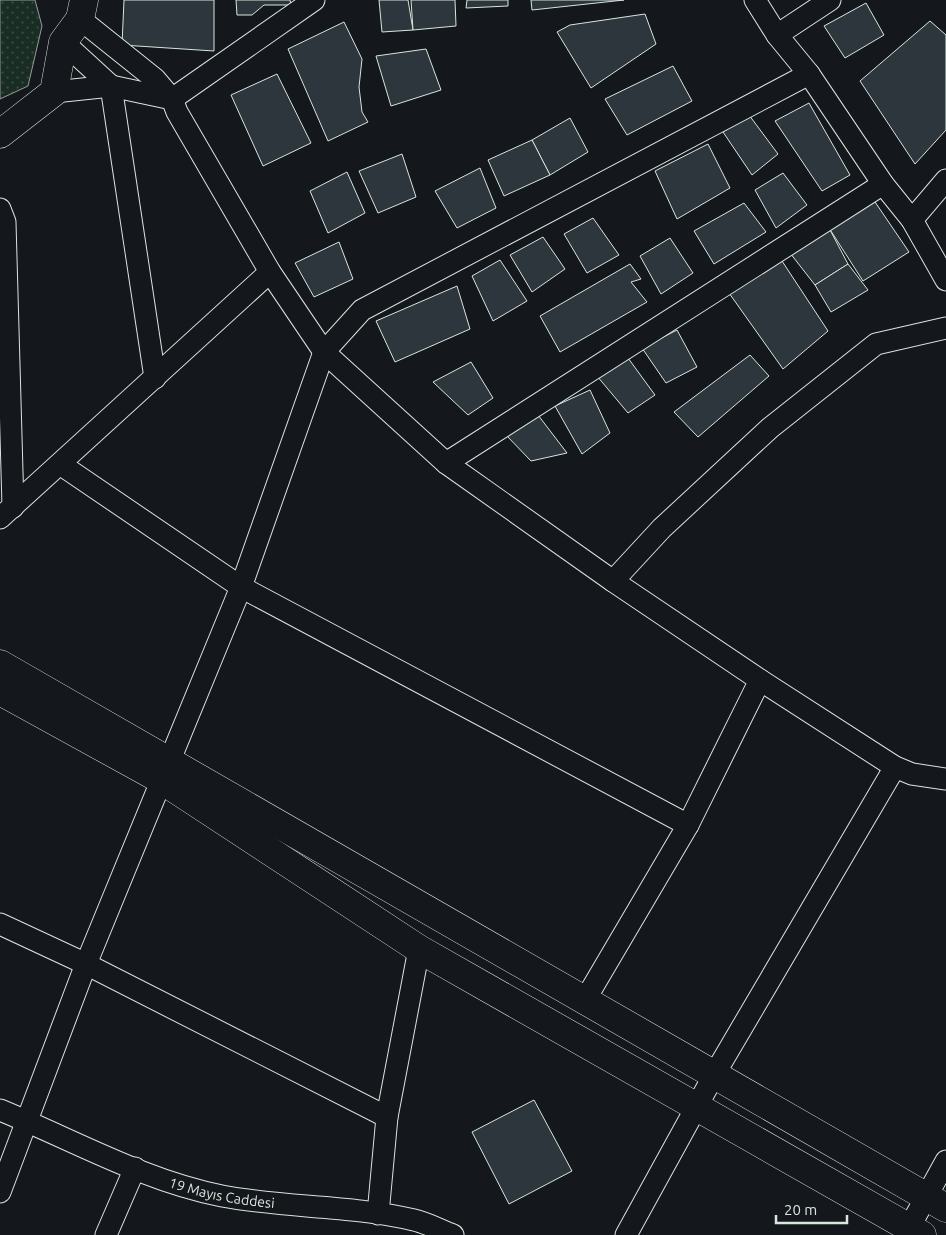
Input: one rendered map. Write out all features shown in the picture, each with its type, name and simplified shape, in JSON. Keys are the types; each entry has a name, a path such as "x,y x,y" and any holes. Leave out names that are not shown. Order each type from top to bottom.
{"main road":[{"path":"0,134 54,92 63,42 77,6"},
{"path":"0,120 54,92"},
{"path":"0,664 165,770 419,949 912,1232"},
{"path":"0,691 165,770 585,1000 936,1202"}],"street":[{"path":"54,92 111,86 172,99 314,0"},
{"path":"755,0 777,35 809,74 883,184 912,220 946,280"},
{"path":"777,35 830,0"},
{"path":"77,6 155,79 172,99 177,112 270,272 324,352 446,463 614,581 760,680 895,766 912,774 946,779"},
{"path":"63,42 111,86 155,378"},
{"path":"0,1192 86,964 241,587 324,352 362,310 809,74"},
{"path":"912,220 946,180"},
{"path":"446,463 883,184"},
{"path":"0,209 5,222 6,513"},
{"path":"6,513 270,272"},
{"path":"614,581 662,528 770,428 876,344 946,328"},
{"path":"60,464 241,587 688,826"},
{"path":"585,1000 688,826 760,680"},
{"path":"626,1235 714,1075 895,766"},
{"path":"0,924 86,964 387,1117"},
{"path":"378,1214 387,1117 419,949"},
{"name":"19 Mayıs Caddesi","path":"0,1110 135,1168 185,1187 223,1196 416,1220 453,1235"},
{"path":"912,1232 936,1202 946,1161"},
{"path":"106,1235 135,1168"}],"green space":[{"path":"0,0 35,0 42,26 28,86 0,99"}],"building":[{"path":"124,0 214,0 214,51 122,45"},
{"path":"236,0 290,0 291,5 264,5 252,15 237,15"},
{"path":"379,0 408,0 413,30 382,32"},
{"path":"411,0 455,0 456,26 413,30"},
{"path":"467,0 508,0 508,6 466,8"},
{"path":"531,0 624,0 532,10"},
{"path":"866,3 884,35 845,58 824,26"},
{"path":"645,14 656,44 591,88 557,32 570,25"},
{"path":"930,21 946,35 946,130 915,164 860,81"},
{"path":"344,22 362,59 359,87 362,112 368,122 328,141 288,49"},
{"path":"426,49 441,90 391,106 376,56"},
{"path":"673,66 692,101 627,135 605,99"},
{"path":"277,74 311,143 263,166 231,95"},
{"path":"809,103 850,175 822,191 775,121"},
{"path":"749,115 778,154 752,175 723,132"},
{"path":"570,118 588,152 550,175 532,140"},
{"path":"532,140 550,175 504,196 488,160"},
{"path":"708,144 730,188 677,219 655,171"},
{"path":"402,154 416,197 378,213 359,171"},
{"path":"480,168 496,208 457,228 435,191"},
{"path":"347,172 365,213 328,233 310,191"},
{"path":"783,173 807,205 776,228 755,190"},
{"path":"873,199 909,252 863,281 829,228"},
{"path":"744,203 766,232 714,264 694,231"},
{"path":"593,218 619,255 587,273 564,234"},
{"path":"829,228 848,264 815,285 790,253"},
{"path":"543,237 565,269 532,292 510,255"},
{"path":"670,238 693,273 661,294 640,256"},
{"path":"339,242 353,279 314,297 295,263"},
{"path":"500,260 527,301 493,321 472,276"},
{"path":"782,261 828,331 783,369 729,293"},
{"path":"630,264 641,279 631,282 647,302 560,352 540,316"},
{"path":"848,264 868,290 831,312 815,285"},
{"path":"457,286 470,329 395,362 376,321"},
{"path":"677,330 697,367 666,383 642,348"},
{"path":"750,355 769,376 698,437 674,412"},
{"path":"628,358 655,395 628,413 597,376"},
{"path":"471,362 493,398 468,415 433,382"},
{"path":"590,390 610,433 582,454 555,406"},
{"path":"538,415 567,453 531,461 506,435"},
{"path":"534,1100 572,1171 509,1204 472,1132"}]}
